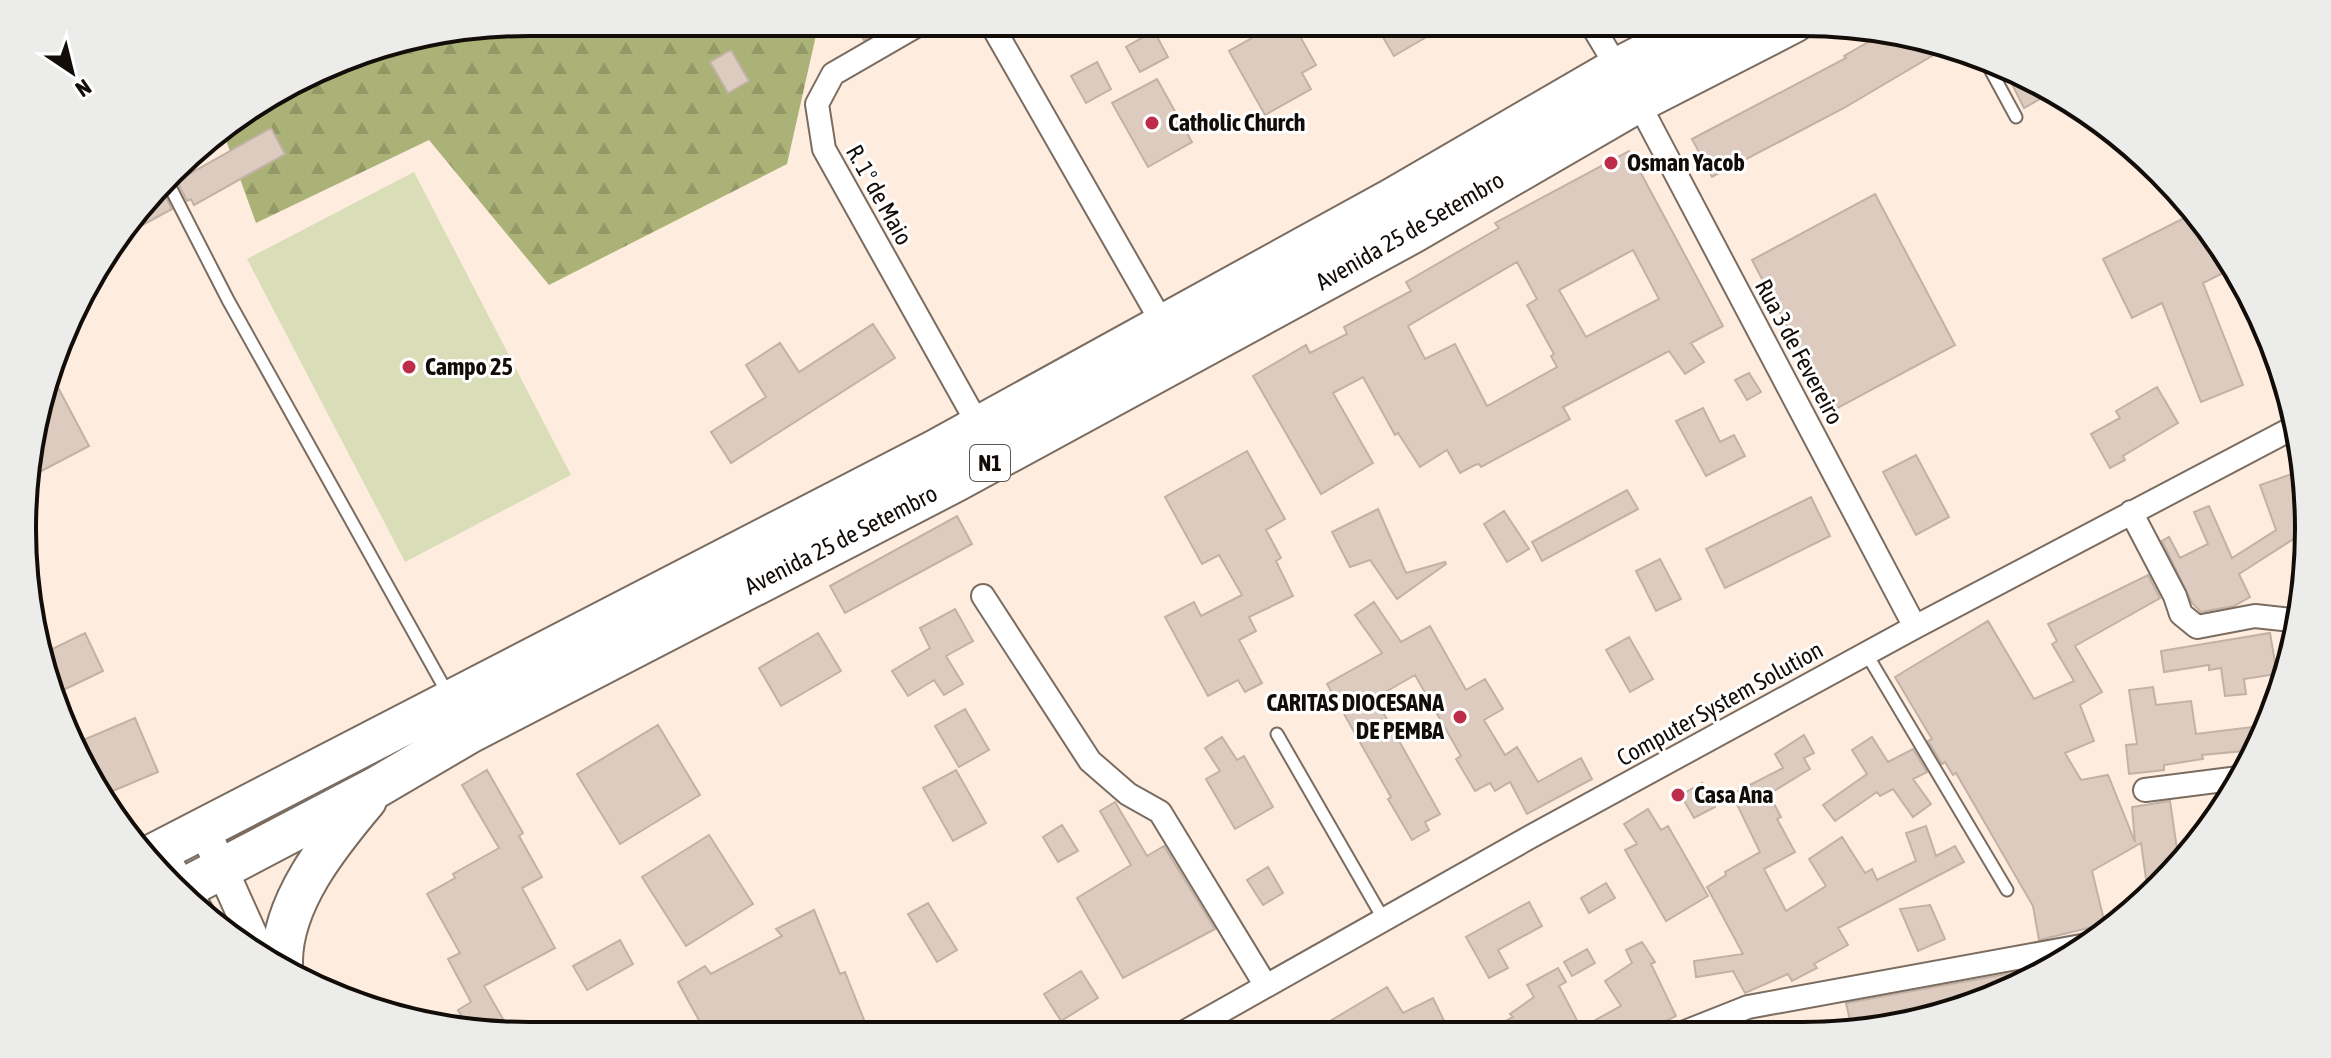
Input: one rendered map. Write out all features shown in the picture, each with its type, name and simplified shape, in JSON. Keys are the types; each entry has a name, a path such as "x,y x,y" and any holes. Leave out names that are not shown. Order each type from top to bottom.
{"highway":[{"name":"Avenida 25 de Setembro","path":"157,853 204,829 460,717 946,466 1174,342 1392,199 1616,69 1680,36"},
{"name":"Avenida 25 de Setembro","path":"946,466 979,426 1174,342 1412,233 1638,102 1767,36"},
{"path":"1392,199 1412,233"},
{"name":"Avenida 25 de Setembro","path":"195,891 224,869 377,787 460,717"},
{"path":"283,957 289,919 308,881 345,825 377,787"}],"main road":[{"path":"204,829 253,938"}],"street":[{"name":"R. 1º de Maio","path":"899,36 833,74 817,104 824,149 979,426"},
{"path":"998,36 1174,342"},
{"name":"Rua 3 de Fevereiro","path":"1598,36 1638,102 1915,627"},
{"name":"Computer System Solution","path":"1202,1022 1866,653 2286,432"},
{"path":"2131,512 2175,596 2181,614 2192,626 2255,616 2287,620"},
{"path":"983,596 1090,761 1128,794 1160,812 1266,986"},
{"path":"2145,790 2227,780"},
{"path":"1710,1022 1748,1007 2057,950"}],"lane":[{"path":"1993,75 2016,117"},
{"path":"171,189 228,300 460,717"},
{"path":"1866,653 2007,890"},
{"path":"1277,734 1384,920"}],"green space":[{"path":"816,36 787,164 549,285 429,140 256,223 226,140 282,102 371,62 433,45 497,37"},
{"name":"Campo 25","path":"414,172 571,475 405,562 247,259"}],"building":[{"path":"1145,36 1157,36 1168,57 1140,72 1126,47"},
{"path":"1255,36 1300,36 1316,65 1302,73 1311,89 1265,115 1229,51"},
{"path":"1382,36 1428,36 1394,56"},
{"path":"1871,41 1935,54 1844,108 1712,177 1692,139 1846,58 1844,56"},
{"path":"731,50 749,81 728,93 710,62"},
{"path":"1097,62 1111,89 1086,103 1071,76"},
{"name":"Catholic Church","path":"1157,79 1192,142 1148,167 1112,103"},
{"path":"2012,83 2041,98 2024,108"},
{"path":"271,128 285,154 194,205 191,199 187,201 178,182"},
{"path":"1629,151 1723,326 1691,343 1704,362 1685,374 1669,351 1563,407 1570,419 1481,467 1475,465 1460,473 1447,450 1420,467 1398,433 1395,435 1363,377 1333,393 1373,463 1321,494 1253,376 1306,345 1310,353 1347,334 1344,327 1411,291 1406,282 1499,228 1495,223","holes":["1633,250 1659,299 1586,337 1559,290","1517,262 1537,299 1527,305 1554,354 1551,356 1557,367 1487,406 1455,344 1425,359 1408,326"]},
{"path":"1875,194 1955,345 1832,411 1752,260"},
{"path":"165,196 172,209 140,226"},
{"path":"2184,218 2223,273 2203,283 2243,385 2201,402 2162,303 2132,318 2103,259"},
{"path":"873,324 895,358 731,463 711,432 766,397 746,365 780,343 799,372"},
{"path":"1749,373 1761,392 1747,400 1735,380"},
{"path":"57,386 89,446 39,472 45,433"},
{"path":"2157,387 2178,423 2123,456 2125,460 2110,468 2091,434 2120,418 2116,411"},
{"path":"1703,408 1720,442 1734,435 1745,456 1706,476 1676,421"},
{"path":"1247,451 1285,519 1266,530 1281,558 1276,561 1293,596 1249,617 1256,631 1239,640 1262,683 1245,692 1238,680 1208,696 1165,617 1194,602 1201,616 1242,595 1219,555 1202,564 1165,497"},
{"path":"1916,455 1949,517 1916,535 1883,472"},
{"path":"2292,474 2295,538 2239,574 2250,597 2234,606 2201,612 2192,603 2162,541 2169,537 2180,558 2208,544 2194,512 2209,506 2232,558 2276,530 2260,485"},
{"path":"1627,490 1638,509 1542,561 1532,542"},
{"path":"1811,497 1830,536 1725,588 1706,549"},
{"path":"1378,509 1406,573 1446,564 1397,599 1370,560 1350,567 1332,532"},
{"path":"1504,511 1529,549 1507,562 1484,524"},
{"path":"957,516 972,544 845,613 830,586"},
{"path":"1660,559 1681,599 1656,611 1636,571"},
{"path":"2148,575 2160,598 2075,646 2102,692 2080,705 2094,741 2065,753 2081,780 2108,775 2135,842 2132,807 2170,801 2177,849 2146,882 2141,843 2092,871 2104,919 2092,927 2039,940 2033,906 1956,773 1953,775 1945,762 1942,764 1928,741 1932,739 1895,677 1988,621 2034,699 2074,681 2052,644 2057,641 2048,624"},
{"path":"1374,602 1401,642 1430,626 1466,690 1485,679 1503,709 1484,720 1505,755 1517,747 1538,782 1581,758 1592,779 1527,814 1510,782 1495,791 1490,783 1475,791 1456,759 1461,756 1415,675 1375,698 1440,814 1425,822 1429,830 1412,840 1327,684 1382,653 1355,615"},
{"path":"955,609 973,641 946,656 963,684 944,695 934,680 908,696 892,671 930,648 920,628"},
{"path":"85,633 103,671 63,690 51,650"},
{"path":"818,633 841,671 781,706 759,668"},
{"path":"2270,633 2276,665 2273,675 2244,679 2246,694 2225,696 2221,668 2209,670 2209,665 2164,672 2161,651"},
{"path":"1629,637 1653,679 1630,692 1606,650"},
{"path":"2153,687 2156,705 2191,701 2196,734 2253,727 2242,751 2202,755 2203,759 2164,765 2164,770 2129,774 2126,745 2137,744 2129,690"},
{"path":"965,709 989,750 959,767 935,726"},
{"path":"135,718 158,772 112,791 84,740"},
{"path":"658,725 700,795 620,844 577,774"},
{"path":"1804,735 1814,753 1804,758 1810,769 1769,794 1781,817 1777,819 1795,852 1764,869 1786,911 1826,886 1809,859 1842,837 1865,873 1872,869 1877,880 1916,861 1906,833 1926,826 1936,856 1955,846 1964,862 1838,928 1848,945 1814,964 1817,968 1792,981 1788,974 1745,993 1733,971 1696,977 1694,961 1743,954 1707,887 1726,875 1725,872 1760,852 1732,794 1783,768 1775,754"},
{"path":"1222,737 1237,760 1244,756 1273,807 1235,829 1206,779 1220,771 1205,748"},
{"path":"1872,737 1888,762 1913,749 1927,772 1913,779 1931,804 1913,817 1893,789 1880,796 1877,792 1835,821 1823,805 1867,774 1852,750"},
{"path":"487,770 523,833 519,836 542,877 522,888 555,948 484,986 503,1019 500,1021 462,1018 458,1010 471,1002 448,959 460,953 427,894 455,878 453,874 499,848 462,785"},
{"path":"956,770 986,823 953,841 923,788"},
{"path":"1702,783 1715,807 1694,818 1681,795"},
{"path":"1115,802 1147,856 1164,846 1215,929 1123,978 1077,898 1131,865 1100,811"},
{"path":"1648,809 1661,830 1668,826 1708,896 1666,921 1625,850 1637,844 1624,824"},
{"path":"1062,825 1078,851 1058,862 1043,837"},
{"path":"709,835 753,904 686,946 642,877"},
{"path":"1268,867 1283,893 1263,905 1247,880"},
{"path":"1606,883 1615,898 1589,913 1581,898"},
{"path":"1529,902 1542,926 1498,950 1508,968 1489,978 1466,937"},
{"path":"928,903 957,950 937,962 908,914"},
{"path":"1930,905 1945,939 1918,951 1900,909"},
{"path":"814,910 840,974 845,972 865,1022 700,1022 678,982 705,966 711,974 782,936 776,929"},
{"path":"620,940 633,964 587,990 573,966"},
{"path":"1642,942 1655,962 1651,964 1676,1016 1664,1022 1592,1022 1621,1006 1605,981 1632,963 1626,950"},
{"path":"1587,949 1595,963 1572,976 1564,962"},
{"path":"1558,968 1566,982 1559,986 1578,1022 1504,1022 1534,997 1527,985"},
{"path":"1081,971 1098,998 1061,1021 1044,994"},
{"path":"2018,972 1960,996 1898,1013 1850,1020 1846,1003"},
{"path":"1387,987 1403,1013 1433,998 1445,1022 1328,1022"}],"place":[{"name":"Catholic Church","path":"1152,123"},
{"name":"Osman Yacob","path":"1611,163"},
{"name":"Campo 25","path":"409,367"},
{"name":"CARITAS DIOCESANA DE PEMBA","path":"1460,717"},
{"name":"Casa Ana","path":"1678,795"}]}
